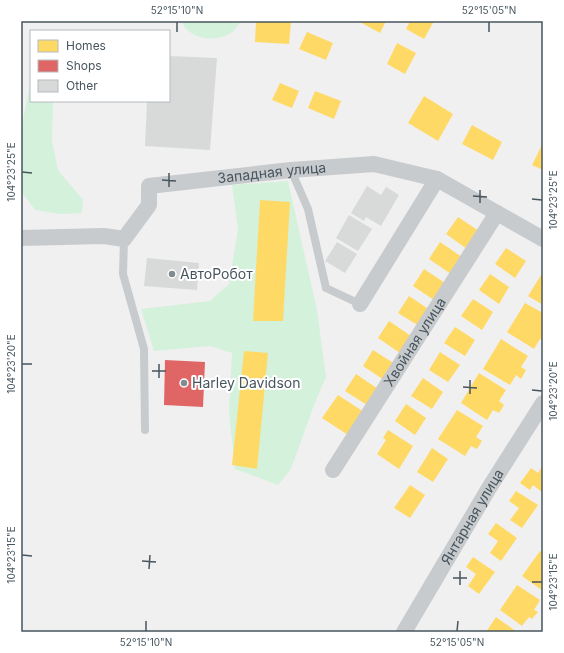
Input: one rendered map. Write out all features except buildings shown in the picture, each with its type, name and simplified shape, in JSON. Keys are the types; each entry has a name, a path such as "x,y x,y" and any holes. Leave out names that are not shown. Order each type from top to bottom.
{"street":[{"name":"Западная улица","path":"124,240 149,205 149,186 291,170 374,164 437,179 543,239"},
{"path":"360,304 437,179"},
{"name":"Хвойная улица","path":"333,470 497,213"},
{"path":"21,238 104,236 124,240"},
{"name":"Янтарная улица","path":"404,632 489,488 543,403"}],"lane":[{"path":"291,170 308,209 326,288 360,304"},
{"path":"124,240 123,274 144,348 145,430"}],"green space":[{"path":"181,21 241,21 231,33 210,39 196,36 185,27"},
{"path":"30,84 30,102 53,102 52,141 58,170 83,200 82,213 61,214 35,210 21,191 22,125"},
{"path":"288,181 317,310 326,377 314,405 291,469 278,485 235,469 229,412 232,353 210,346 154,351 141,309 210,301 229,284 238,229 232,185"}],"place":[{"name":"АвтоРобот","path":"172,274"},
{"name":"Harley Davidson","path":"184,383"}]}
